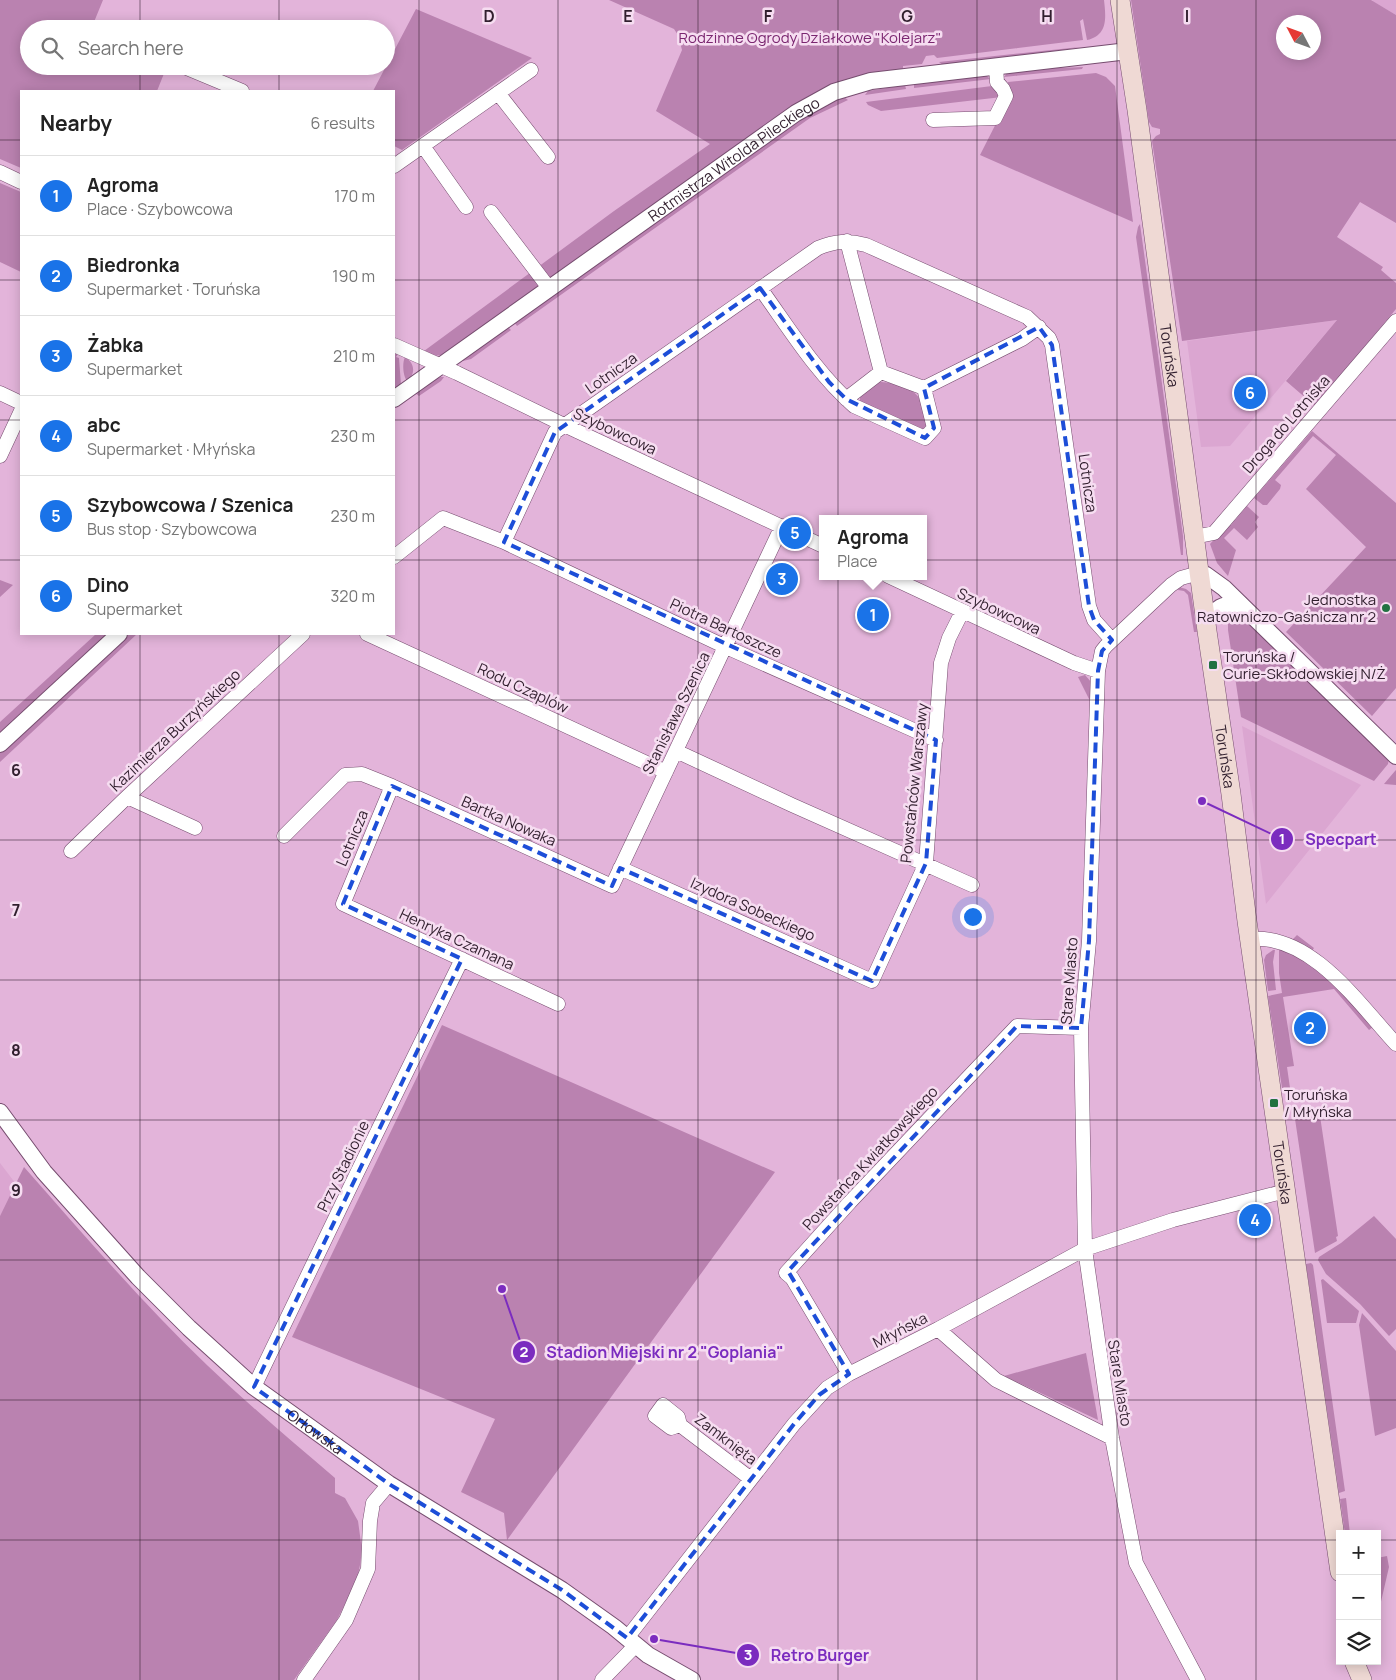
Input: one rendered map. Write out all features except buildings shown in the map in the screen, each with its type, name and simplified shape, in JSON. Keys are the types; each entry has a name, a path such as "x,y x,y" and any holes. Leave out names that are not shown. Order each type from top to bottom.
{"main road":[{"name":"Toruńska","path":"1120,0 1336,1544"},
{"path":"1350,1680 1352,1665"},
{"path":"1355,1665 1362,1680"}],"street":[{"name":"Rotmistrza Witolda Pileckiego","path":"395,398 796,113 834,92 871,81 1128,51"},
{"path":"933,120 995,118 1006,96 998,82 996,67"},
{"path":"395,163 423,146 531,70"},
{"path":"204,75 240,90"},
{"path":"498,93 548,157"},
{"path":"423,146 466,207"},
{"path":"0,172 20,182"},
{"path":"491,212 548,288"},
{"path":"847,241 881,372"},
{"name":"Lotnicza","path":"504,542 555,432 818,248 832,242 847,241 866,246 1027,317 1049,338 1052,345 1089,606 1094,620 1112,640"},
{"path":"760,288 829,382 854,406 925,438 934,428 924,388"},
{"name":"Droga do Lotniska","path":"1194,537 1214,533 1396,321"},
{"path":"881,372 924,388 1022,339 1039,327"},
{"name":"Szybowcowa","path":"395,345 819,544"},
{"path":"846,399 881,372"},
{"path":"0,393 20,403"},
{"path":"0,456 20,413"},
{"path":"395,556 443,518 504,542"},
{"name":"Stanisława Szenica","path":"612,886 782,526"},
{"name":"Piotra Bartoszcze","path":"504,542 726,647 936,740"},
{"path":"1199,573 1216,581 1396,756"},
{"name":"Stare Miasto","path":"1198,1680 1136,1563 1112,1438 1085,1249 1081,1028 1089,941 1098,671 1102,651 1175,581 1199,573"},
{"name":"Szybowcowa","path":"896,580 1074,663 1098,671"},
{"path":"1206,622 1214,611 1223,605 1240,604"},
{"name":"Powstańców Warszawy","path":"872,981 926,863 941,663 948,638 962,612"},
{"path":"0,744 118,635"},
{"name":"Kazimierza Burzyńskiego","path":"71,851 302,635"},
{"name":"Rodu Czaplów","path":"369,635 666,772"},
{"path":"676,750 792,805 972,885"},
{"name":"Bartka Nowaka","path":"284,836 345,775 362,774 612,886"},
{"name":"Lotnicza","path":"342,904 392,786"},
{"path":"127,797 195,828"},
{"name":"Izydora Sobeckiego","path":"620,868 872,981"},
{"name":"Henryka Czamana","path":"342,904 558,1004"},
{"path":"1250,939 1275,940 1304,953 1333,974 1396,1044"},
{"name":"Przy Stadionie","path":"254,1387 462,959"},
{"name":"Powstańca Kwiatkowskiego","path":"849,1374 792,1278 786,1272 1017,1026 1081,1028"},
{"name":"Orłowska","path":"0,1112 44,1172 138,1277 189,1328 254,1387 389,1484 562,1590 648,1655 692,1680"},
{"name":"Młyńska","path":"602,1680 751,1479 819,1395 849,1374 938,1329 1085,1249 1173,1220 1286,1191"},
{"name":"Stare Miasto","path":"938,1329 996,1380 1112,1438"},
{"name":"Zamknięta","path":"680,1425 751,1479"},
{"path":"304,1680 346,1620 368,1569 370,1521 373,1503 389,1484"}],"highlighted area":[{"path":"760,288 829,382 846,399 925,438 934,428 924,388 1039,327 1052,345 1089,606 1094,620 1112,640 1102,651 1098,671 1089,941 1081,1028 1017,1026 788,1271 849,1374 819,1395 794,1424 627,1638 562,1590 389,1484 254,1387 462,959 343,904 392,786 612,886 620,868 872,981 926,863 936,740 504,542 555,432"}],"shaded area":[{"path":"1396,0 1396,15 1372,1"},
{"path":"1337,320 1230,446 1201,447 1187,341"},
{"path":"1242,726 1361,785 1266,904"},
{"path":"0,1163 16,1184 0,1216"}],"green space":[{"path":"0,0 103,0 95,20 20,20 20,75 163,75 157,90 20,90 20,168 0,159"},
{"name":"Rodzinne Ogrody Działkowe \"Kolejarz\"","path":"609,0 1104,0 1105,19 1099,34 1087,40 1083,19 1080,21 1083,40 937,58 934,55 926,56 922,64 903,66 903,71 830,86 809,96 445,354 436,356 424,351 614,211 710,144 656,111 682,50 678,35 674,29"},
{"path":"1131,0 1371,0 1396,15 1396,223 1360,202 1337,237 1383,267 1381,270 1396,283 1396,309 1315,406 1286,381 1337,320 1182,341 1152,141 1160,134 1160,129 1152,127 1149,122"},
{"path":"416,9 532,58 402,150 395,146 395,90 374,90 381,75 395,75 395,49"},
{"path":"1080,47 1032,56 943,65 939,62"},
{"path":"1083,67 1082,69 1004,77 1007,73 1034,69"},
{"path":"1096,73 1106,77 1115,86 1133,222 980,155 1010,96 1008,82"},
{"path":"985,75 991,79 914,88 914,84"},
{"path":"905,85 906,89 865,95 868,91"},
{"path":"992,86 1002,97 881,111 868,105 866,102"},
{"path":"844,97 848,100 810,118 517,326 514,322 809,114"},
{"path":"0,183 20,192 20,272 0,262"},
{"path":"1140,224 1183,536 1183,555 1181,555 1136,237"},
{"path":"507,326 511,330 471,359 463,361 464,357"},
{"path":"395,352 398,354 396,357 399,358 401,385 395,390"},
{"path":"405,357 411,362 413,369 412,375 407,381 403,369"},
{"path":"444,377 441,381 419,396 415,393 434,379"},
{"path":"879,382 901,386 916,394 922,404 927,425 922,430 860,401 860,397 867,390"},
{"path":"1312,431 1396,503 1396,688 1372,716 1286,632 1366,547 1306,489 1336,455 1313,436 1275,480 1281,485 1280,489 1267,505 1263,505 1254,498"},
{"path":"1247,506 1259,517 1255,522 1258,527 1247,540 1234,528 1224,538 1236,550 1228,576 1217,563 1210,544 1229,523 1231,525"},
{"path":"0,580 13,585 0,597"},
{"path":"1179,587 1191,593 1197,632 1194,632 1188,595 1184,591 1178,590"},
{"path":"1247,618 1389,758 1388,764 1374,781 1241,717 1228,622 1233,619 1242,623"},
{"path":"95,635 108,635 0,734 0,722"},
{"path":"128,635 136,635 0,762 0,753"},
{"path":"1085,675 1092,683 1091,699 1089,699 1078,677"},
{"path":"1395,771 1396,785 1384,784"},
{"path":"1297,935 1314,948 1312,951 1292,940"},
{"path":"1279,949 1301,959 1330,977 1373,1027 1369,1030 1334,989 1283,997 1294,1066 1287,1067 1290,1088 1282,1088 1268,996 1282,993 1279,973"},
{"path":"1275,950 1273,962 1276,990 1268,991 1264,960 1266,955"},
{"path":"442,1025 775,1172 507,1540 504,1513 461,1492 495,1419 292,1337"},
{"path":"1320,1116 1338,1236 1336,1237 1337,1241 1315,1253 1295,1119"},
{"path":"24,1167 143,1300 203,1361 335,1478 335,1493 345,1498 358,1521 362,1550 357,1580 337,1620 294,1680 0,1680 0,1216"},
{"path":"1374,1216 1396,1239 1396,1329 1389,1336 1360,1304 1326,1274 1318,1260 1319,1257 1341,1243"},
{"path":"1311,1263 1313,1265 1345,1491 1339,1493 1306,1264"},
{"path":"1323,1279 1359,1311 1356,1323 1327,1323 1321,1280"},
{"path":"1362,1313 1396,1351 1396,1428 1375,1436 1359,1325"},
{"path":"1086,1353 1098,1420 1004,1376"},
{"path":"1346,1498 1350,1530 1344,1530 1340,1499"},
{"path":"1387,1556 1389,1567 1381,1602 1381,1575 1381,1557"}],"place":[{"name":"Dino","path":"1250,393"},
{"name":"Szybowcowa / Szenica","path":"795,533"},
{"name":"Żabka","path":"782,579"},
{"name":"Jednostka Ratowniczo-Gaśnicza nr 2","path":"1386,608"},
{"name":"Agroma","path":"873,615"},
{"name":"Toruńska / Curie-Skłodowskiej N/Ż","path":"1213,665"},
{"name":"Specpart","path":"1202,801"},
{"name":"Biedronka","path":"1310,1028"},
{"name":"Toruńska / Młyńska","path":"1274,1103"},
{"name":"abc","path":"1255,1220"},
{"name":"Stadion Miejski nr 2 \"Goplania\"","path":"502,1289"},
{"name":"Retro Burger","path":"654,1639"}]}
